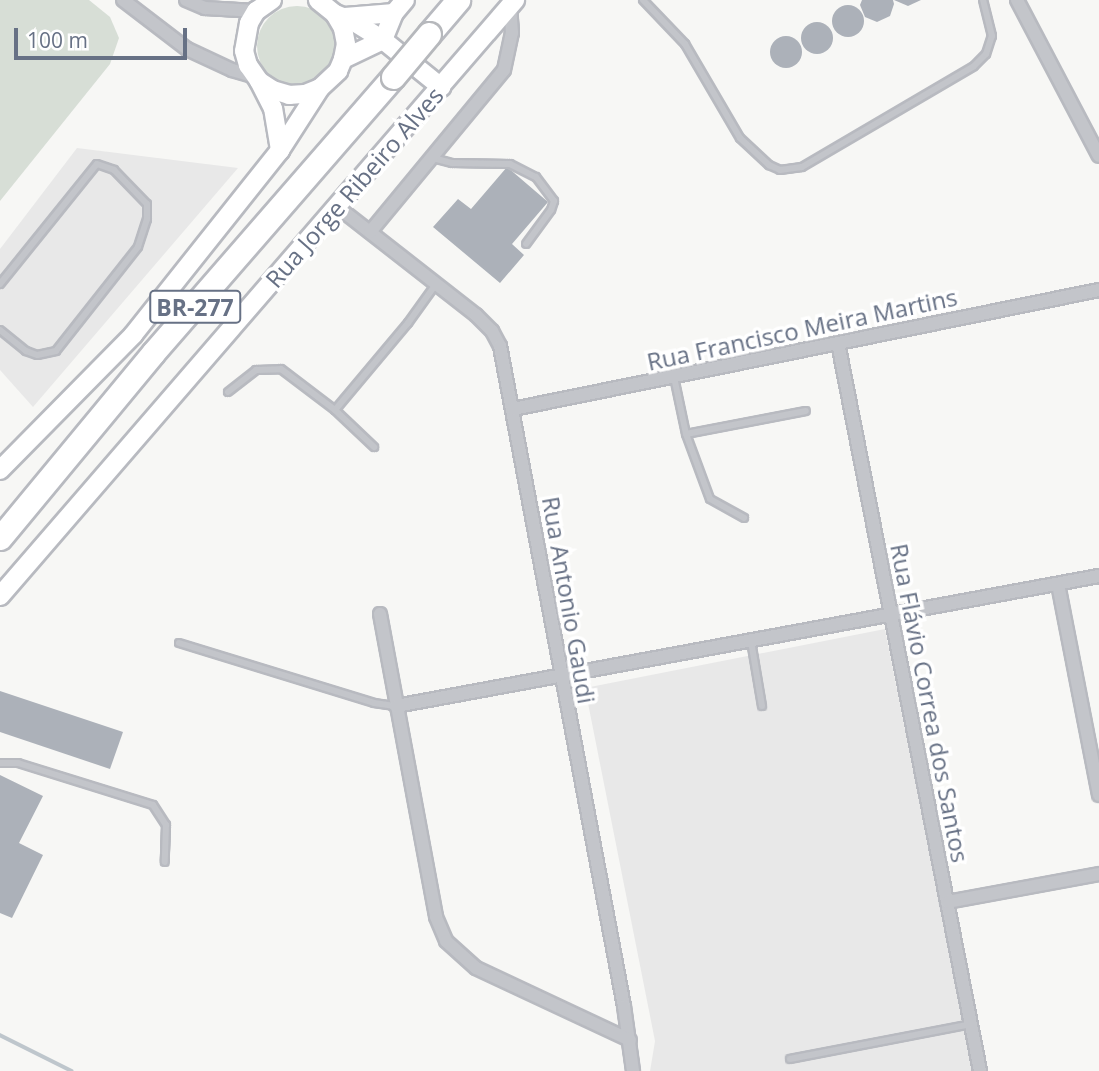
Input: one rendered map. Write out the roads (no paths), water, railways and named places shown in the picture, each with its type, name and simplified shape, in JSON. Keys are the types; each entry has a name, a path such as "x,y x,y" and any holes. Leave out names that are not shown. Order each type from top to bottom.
{"highway":[{"name":"BR-277","path":"422,31 438,0"},
{"name":"BR-277","path":"0,538 422,31 458,0"},
{"name":"BR-277","path":"0,516 117,375 388,73"}],"main road":[{"name":"Rua Jorge Ribeiro Alves","path":"0,596 339,208 513,3"},
{"path":"265,4 248,23 244,44 248,65 272,108 280,150"},
{"path":"330,8 399,6 383,40 343,59"},
{"path":"330,8 383,40 440,87"},
{"path":"0,470 133,335 280,150 320,88 338,71 346,44 330,8"},
{"path":"257,79 273,90 289,95 305,94 320,88"}],"street":[{"path":"123,0 187,48 257,79"},
{"path":"141,0 157,25"},
{"path":"186,0 205,8 265,4"},
{"path":"1017,0 1099,156"},
{"path":"370,232 504,70 512,33 513,3"},
{"name":"Rua Antonio Gaudi","path":"339,208 492,331 500,346 634,1071"},
{"name":"Rua Francisco Meira Martins","path":"513,409 1099,290"},
{"name":"Rua Flávio Correa dos Santos","path":"838,343 980,1071"},
{"path":"396,706 1099,576"},
{"path":"1058,584 1099,795"},
{"path":"380,614 436,917 446,941 476,968 630,1040"},
{"path":"947,902 1099,874"}],"lane":[{"path":"643,0 685,44 740,138 769,165 790,170 802,167 974,66 986,54 992,36 983,0"},
{"path":"433,158 452,163 510,164 536,177 554,201 551,210 526,244"},
{"path":"0,284 97,164 114,170 147,204 147,219 138,247 57,351 37,355 26,351 0,330"},
{"path":"335,411 408,323 436,284"},
{"path":"228,392 256,370 270,367 281,369 335,411 374,447"},
{"path":"674,377 686,434 710,499 744,518"},
{"path":"686,434 806,411"},
{"path":"751,641 762,706"},
{"path":"179,643 374,703 396,706"},
{"path":"0,763 18,763 153,805 166,825 165,862"},
{"path":"790,1059 971,1024"}],"waterway":[{"path":"0,1035 72,1071"}]}
